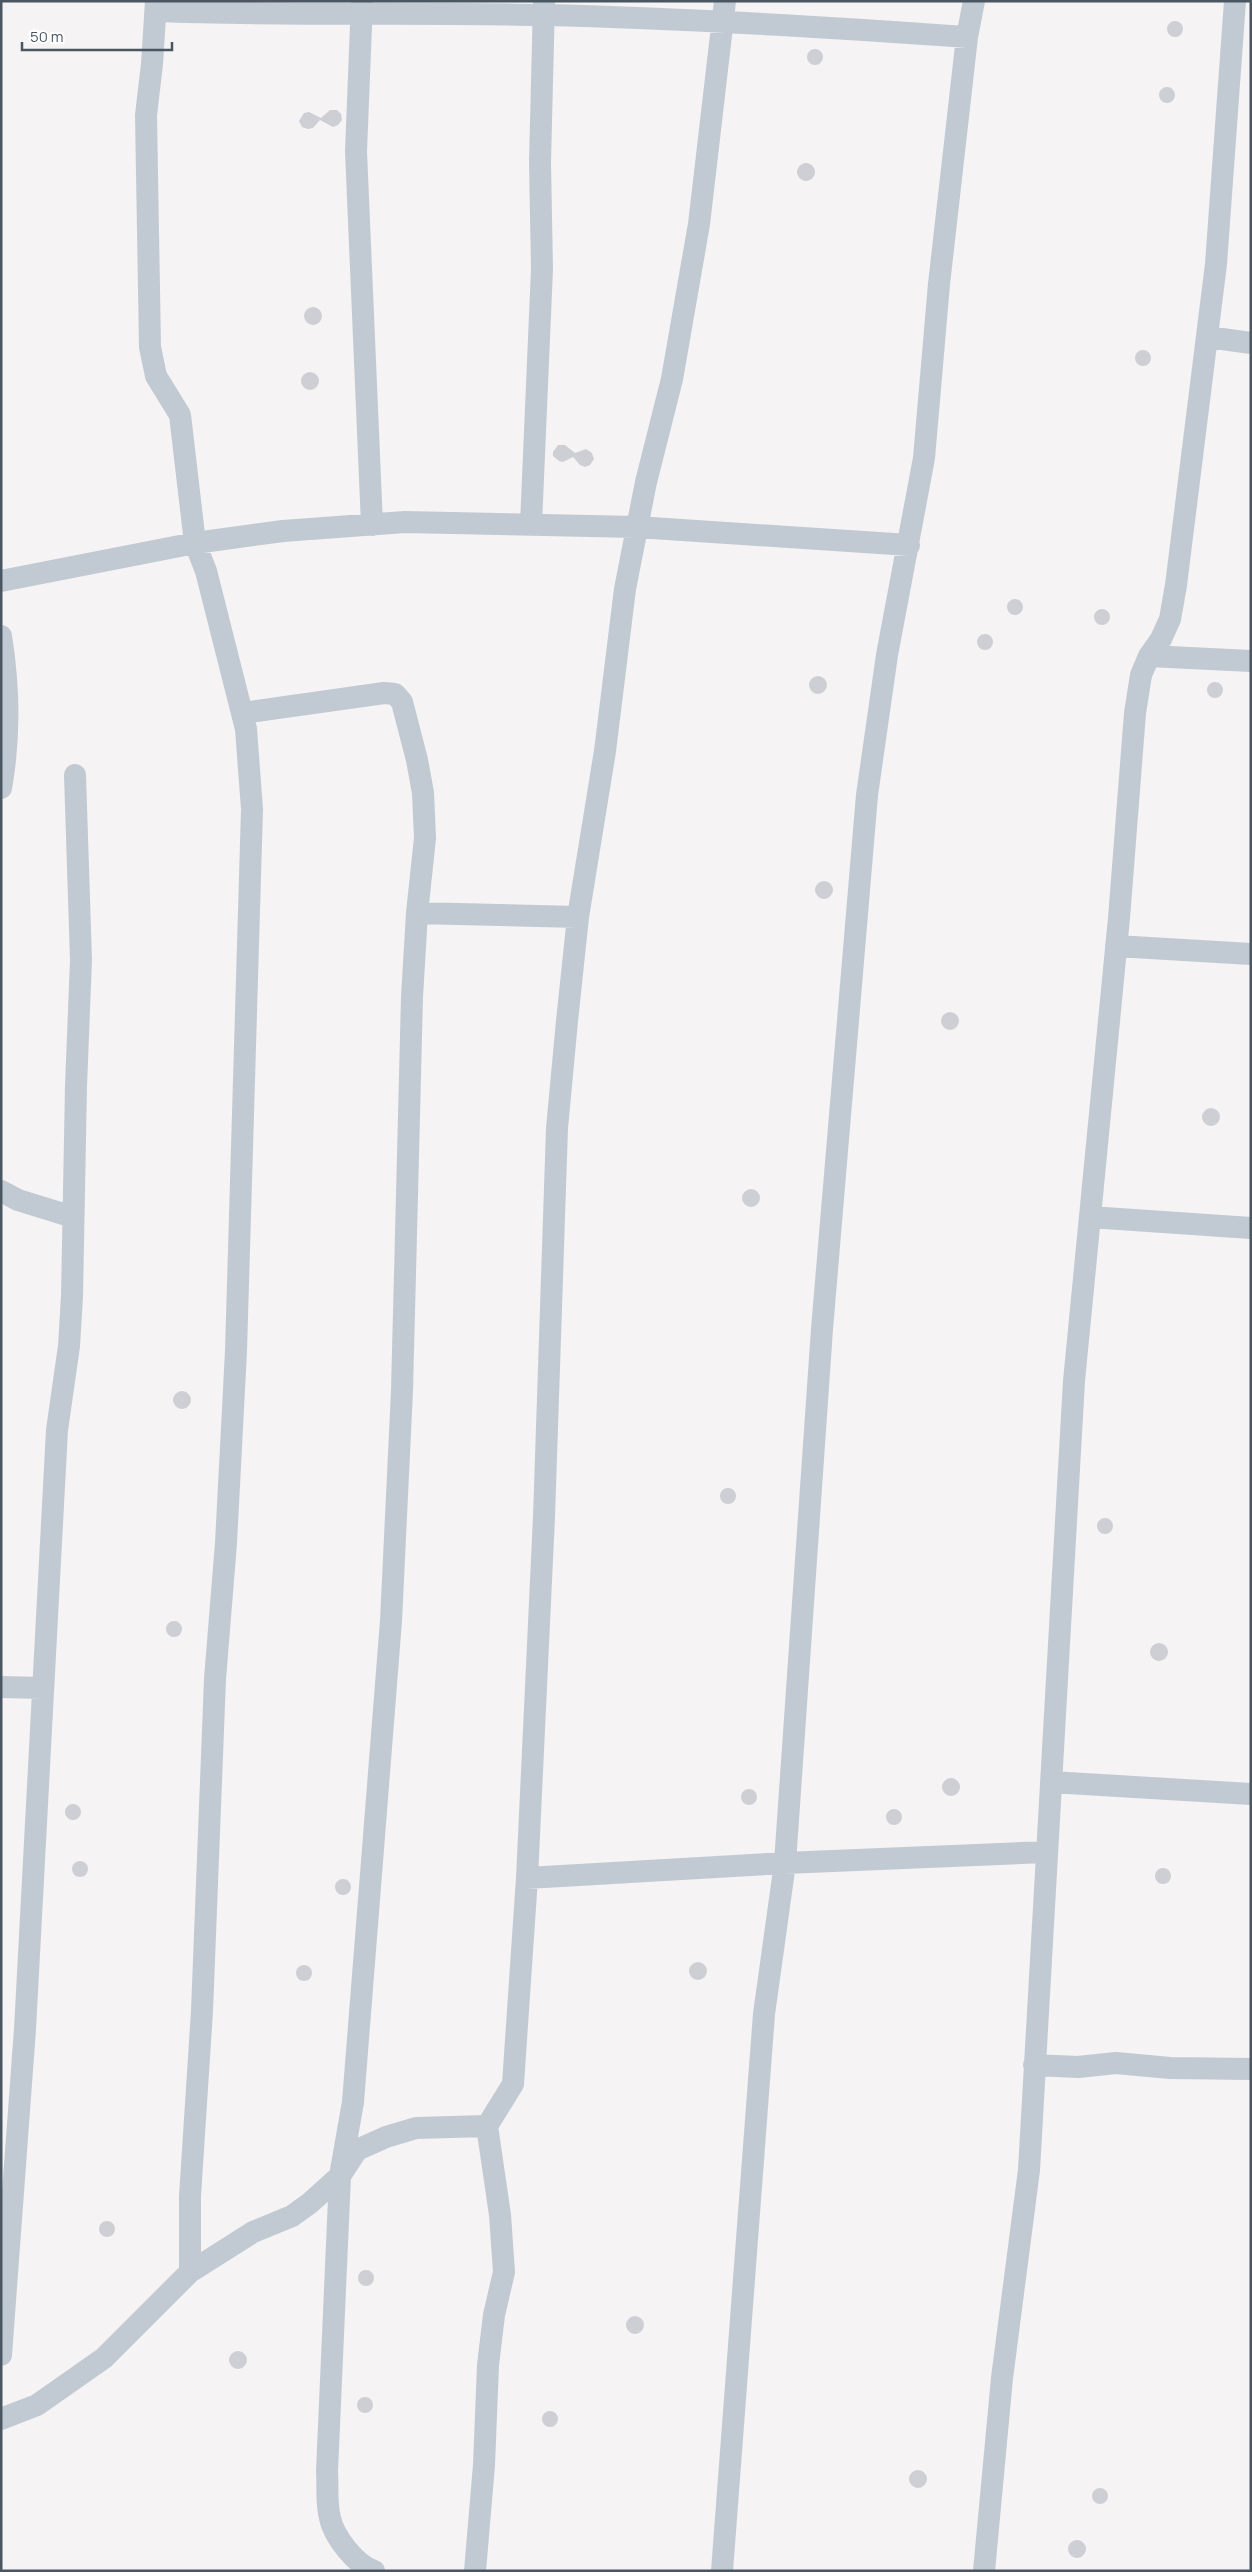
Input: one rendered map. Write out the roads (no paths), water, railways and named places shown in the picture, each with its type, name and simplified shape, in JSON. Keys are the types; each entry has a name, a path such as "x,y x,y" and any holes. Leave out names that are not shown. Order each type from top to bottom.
{"street":[{"path":"722,2571 764,2014 785,1862 822,1319 867,795 887,655 924,458 939,284 966,37 974,1"},
{"path":"190,2272 191,2187 202,2011 215,1679 226,1543 243,1185 244,1016 252,809 248,742 243,714 206,571 196,543 180,415 156,376 150,347 146,115 156,6 259,15 362,7 725,11 966,37"},
{"path":"362,7 356,151 372,525"},
{"path":"532,524 542,269 540,162 544,8"},
{"path":"475,2571 484,2466 488,2365 494,2315 504,2272 500,2215 487,2126 513,2084 527,1878 544,1517 557,1128 578,917 605,751 624,589 646,482 672,379 697,234 725,11"},
{"path":"984,2571 1002,2378 1028,2170 1074,1381 1116,946 1135,714 1141,675 1148,656 1161,639 1170,619 1208,337 1240,11"},
{"path":"1208,337 1251,343"},
{"path":"1,581 196,543 283,531 405,522 637,527 909,545"},
{"path":"1,636 8,676 6,759 1,788"},
{"path":"1148,656 1251,661"},
{"path":"243,714 384,693 395,694 400,698 416,760 424,805 426,838 417,913 405,1232 402,1391 391,1621 353,2102 340,2176 327,2471 330,2519 346,2547 363,2567 374,2571"},
{"path":"1,2355 25,2019 57,1430 69,1346 81,960 75,775"},
{"path":"417,913 578,917"},
{"path":"1116,946 1251,954"},
{"path":"1,1191 18,1200 73,1217"},
{"path":"1090,1217 1251,1228"},
{"path":"1,1687 42,1688"},
{"path":"1051,1782 1251,1794"},
{"path":"527,1878 785,1862 1046,1852"},
{"path":"1034,2065 1078,2067 1116,2063 1170,2068 1251,2069"},
{"path":"1,2419 37,2405 104,2358 190,2272 253,2232 292,2216 310,2203 340,2176 357,2150 386,2137 416,2128 487,2126"}]}
